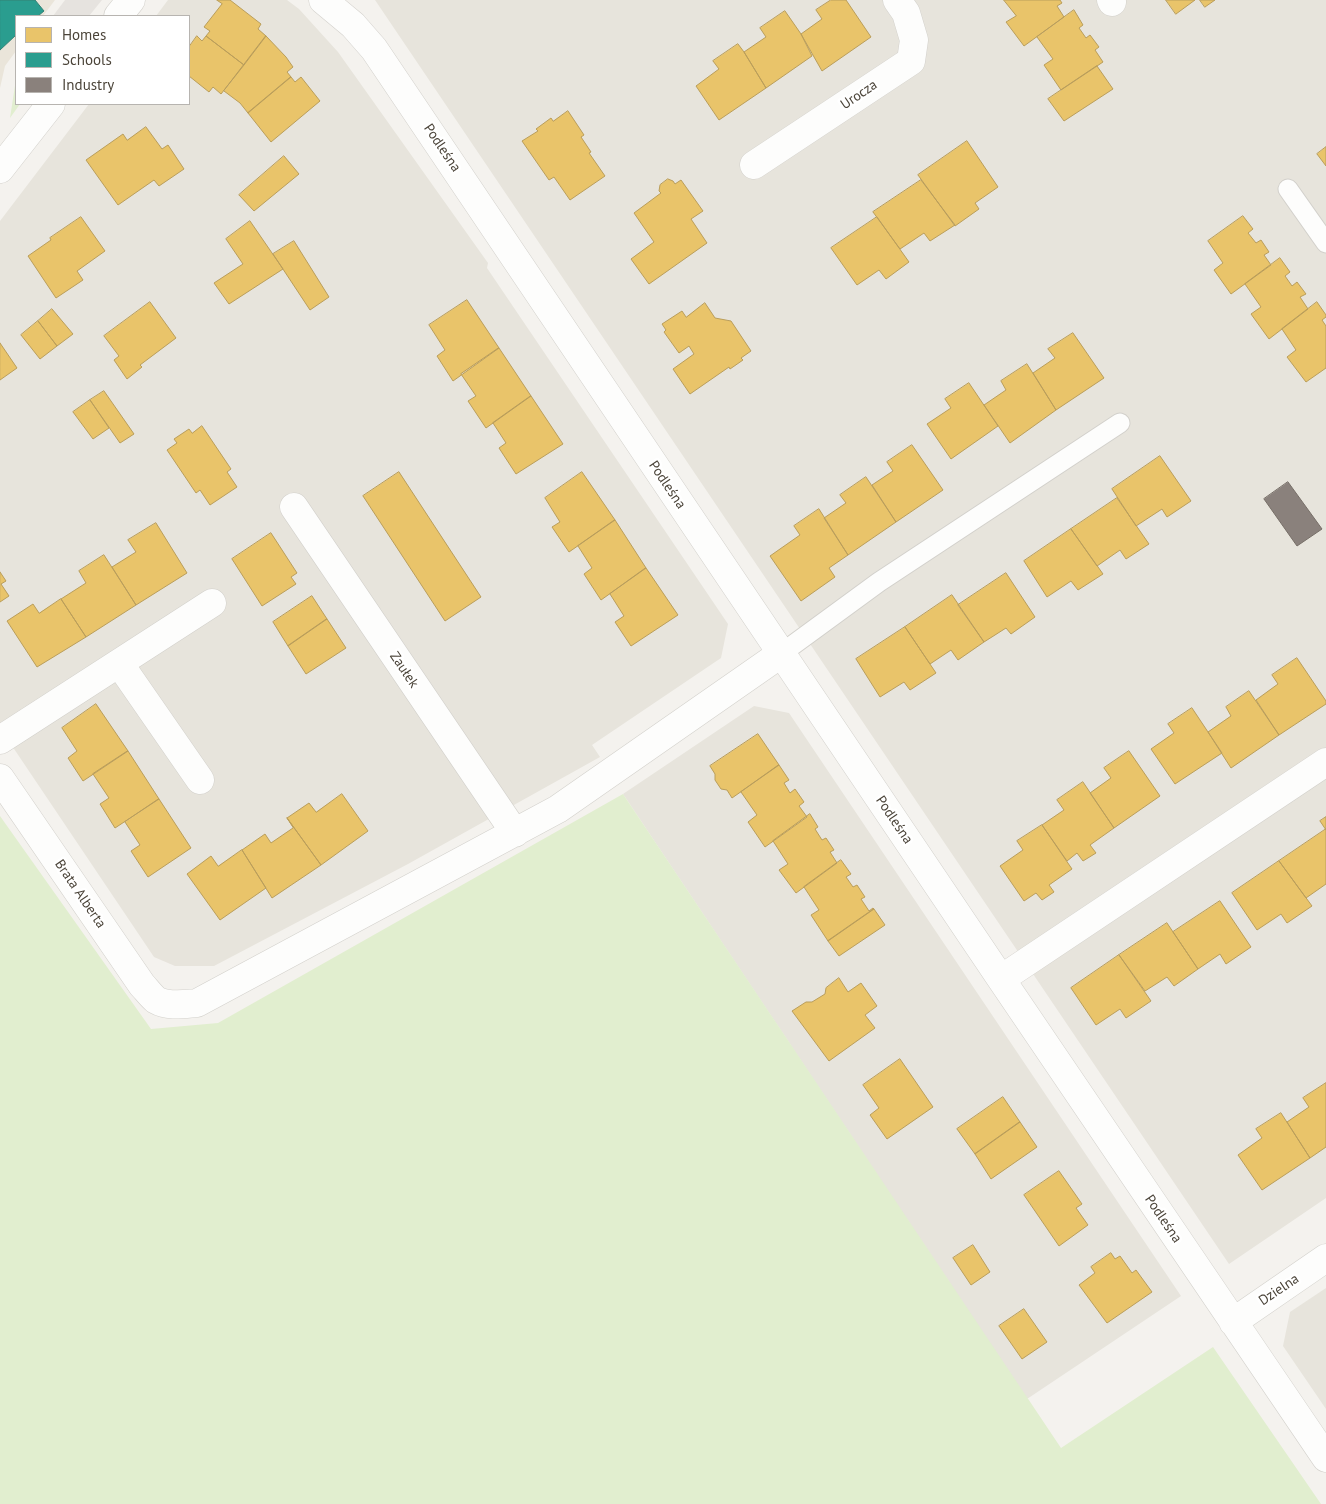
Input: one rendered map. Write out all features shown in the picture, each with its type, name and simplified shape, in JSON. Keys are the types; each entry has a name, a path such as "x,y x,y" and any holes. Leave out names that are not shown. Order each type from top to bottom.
{"street":[{"path":"119,15 131,0"},
{"name":"Podleśna","path":"323,0 353,25 374,49 1001,980 1326,1458"},
{"name":"Urocza","path":"754,165 911,60 914,40 906,13 897,0"},
{"path":"0,169 49,105"},
{"name":"Zaułek","path":"294,506 515,833"},
{"path":"0,740 212,603"},
{"path":"515,833 558,809 782,653"},
{"path":"119,663 200,780"},
{"path":"1001,980 1326,762"},
{"name":"Brata Alberta","path":"0,778 142,985 156,1000 175,1005 197,1003 515,833"},
{"name":"Dzielna","path":"1233,1322 1326,1258"}],"lane":[{"path":"1288,189 1326,242"},
{"path":"782,653 880,582 1120,424"}],"shaded area":[{"path":"0,0 55,0 44,15 15,15 15,52 5,66 0,88"},
{"path":"65,0 102,0 90,15 54,15"},
{"path":"168,0 287,0 299,9 338,52 488,263 487,268 728,624 721,658 592,745 600,757 408,864 214,966 175,966 154,957 0,728 0,221 88,105 190,105 190,15 157,15"},
{"path":"375,0 1326,0 1326,1198 1229,1264"},
{"path":"754,706 789,713 1181,1296 1027,1399 623,794"},
{"path":"1326,1288 1326,1409 1283,1346 1290,1312"}],"green space":[{"path":"15,86 15,105 19,105 10,118"},
{"path":"623,794 1061,1448 1213,1347 1321,1504 0,1504 0,816 151,1029 218,1023"}],"building: Homes":[{"path":"217,0 230,0 261,24 258,29 266,36 244,65 206,36 210,31 204,27 222,4"},
{"path":"831,0 846,0 871,37 822,71 801,34 822,19 816,10"},
{"path":"1004,0 1060,0 1062,3 1057,6 1064,17 1024,46 1006,22 1016,16"},
{"path":"1166,0 1195,0 1176,14"},
{"path":"1200,0 1215,0 1205,7"},
{"path":"1074,10 1083,25 1079,28 1086,38 1090,35 1099,47 1095,50 1103,62 1061,90 1044,65 1053,59 1037,37"},
{"path":"785,11 801,34 812,56 766,88 744,52 766,37 760,28"},
{"path":"197,36 202,41 206,36 244,65 221,94 213,87 209,92 190,77 190,46"},
{"path":"266,36 293,67 287,72 291,77 248,113 240,103 224,91"},
{"path":"738,44 766,88 719,120 696,86 719,69 713,61"},
{"path":"1097,66 1113,89 1064,121 1048,99"},
{"path":"291,77 295,82 301,77 320,101 271,142 248,113"},
{"path":"568,111 584,135 581,137 591,152 589,153 605,176 570,200 554,177 549,180 522,141 538,131 536,129 551,118 553,121"},
{"path":"146,127 162,149 168,145 184,169 159,186 154,180 118,205 86,160 123,134 127,140"},
{"path":"967,141 998,187 975,203 979,209 955,226 918,175"},
{"path":"1326,147 1326,166 1317,154"},
{"path":"284,156 299,174 254,211 239,195"},
{"path":"668,179 675,184 681,180 703,211 691,219 707,243 649,284 631,259 654,242 634,213 661,193 659,191 660,185"},
{"path":"921,180 955,225 930,241 924,233 900,249 873,212"},
{"path":"1243,216 1253,229 1248,233 1256,243 1261,240 1269,252 1264,255 1271,265 1231,294 1214,270 1223,263 1208,241"},
{"path":"81,217 105,251 77,271 83,280 56,298 28,256"},
{"path":"877,217 909,262 886,279 879,270 857,285 831,248"},
{"path":"250,221 283,269 229,304 214,283 243,264 226,239"},
{"path":"294,241 329,297 310,310 273,254"},
{"path":"1280,258 1290,272 1285,276 1292,286 1297,282 1306,294 1300,297 1308,309 1269,339 1251,314 1261,307 1245,284"},
{"path":"467,300 499,348 453,381 437,356 445,350 429,325"},
{"path":"150,302 176,338 140,365 142,367 127,379 114,360 119,356 104,336"},
{"path":"1317,302 1326,315 1322,320 1326,326 1326,368 1306,382 1287,357 1296,350 1282,329"},
{"path":"705,303 715,318 731,321 751,351 741,358 743,360 730,369 729,367 690,394 673,369 694,354 689,346 679,353 664,332 666,330 662,324 682,311 686,317"},
{"path":"52,309 73,334 57,346 38,321"},
{"path":"38,321 57,346 40,359 21,335"},
{"path":"1073,333 1104,378 1056,410 1033,373 1055,358 1048,349"},
{"path":"0,343 17,368 0,380"},
{"path":"499,348 531,396 486,428 468,401 476,396 461,374"},
{"path":"1027,364 1056,410 1010,443 984,405 1006,390 1001,381"},
{"path":"969,383 998,426 951,459 927,424 951,408 945,399"},
{"path":"104,391 134,434 120,443 90,400"},
{"path":"531,396 563,444 516,474 499,448 506,443 493,423"},
{"path":"90,400 109,428 93,439 73,412"},
{"path":"202,426 231,469 227,472 237,487 210,505 200,490 196,493 167,450 177,443 174,439 189,429 192,433"},
{"path":"912,445 943,490 896,522 872,485 893,471 887,462"},
{"path":"1160,456 1191,501 1167,517 1162,509 1136,526 1112,489"},
{"path":"399,472 481,597 445,621 363,496"},
{"path":"582,472 615,520 569,552 552,527 560,522 545,498"},
{"path":"866,477 896,522 848,555 824,518 846,503 840,495"},
{"path":"1117,498 1149,544 1126,559 1120,550 1097,566 1071,529"},
{"path":"819,509 848,555 829,568 835,577 801,601 770,556 800,535 794,526"},
{"path":"615,520 646,568 601,600 584,574 592,568 578,546"},
{"path":"156,523 187,573 136,605 112,567 136,552 128,540"},
{"path":"1071,529 1103,574 1078,590 1071,581 1047,597 1024,561"},
{"path":"271,533 297,573 291,577 296,584 262,606 232,559"},
{"path":"104,555 136,605 86,637 61,599 86,583 79,571"},
{"path":"646,568 678,615 631,646 615,622 624,616 610,594"},
{"path":"0,572 6,581 1,584 9,596 0,602"},
{"path":"1006,573 1035,617 1011,634 1006,628 984,642 958,605"},
{"path":"952,595 984,642 958,660 951,650 930,664 905,627"},
{"path":"312,596 327,619 288,646 273,622"},
{"path":"61,599 86,637 37,667 7,621 33,604 39,613"},
{"path":"327,619 346,648 306,674 288,646"},
{"path":"905,627 936,673 910,690 904,682 880,697 856,659"},
{"path":"1297,658 1326,701 1326,704 1279,735 1256,700 1278,684 1272,675"},
{"path":"1249,691 1279,735 1231,768 1208,732 1231,716 1226,707"},
{"path":"96,704 128,751 83,781 68,758 77,751 62,728"},
{"path":"1192,708 1222,753 1175,784 1151,749 1174,733 1168,724"},
{"path":"758,734 779,765 732,798 727,790 721,789 715,780 715,774 710,766"},
{"path":"128,751 159,799 115,828 100,804 109,798 93,774"},
{"path":"1129,751 1160,796 1114,828 1090,793 1111,778 1104,768"},
{"path":"779,765 789,780 784,783 790,793 795,789 804,802 799,806 807,817 765,847 748,822 757,815 741,792"},
{"path":"1083,782 1114,828 1090,845 1096,853 1083,861 1077,853 1067,861 1042,825 1064,810 1057,800"},
{"path":"342,794 368,831 321,865 287,818 309,803 316,812"},
{"path":"159,799 191,848 148,877 131,851 140,845 125,822"},
{"path":"810,814 818,827 815,829 822,840 826,838 834,850 830,852 837,863 796,893 779,870 788,864 773,841"},
{"path":"1326,817 1326,830 1320,821"},
{"path":"287,818 321,865 272,898 242,850 265,834 271,843 293,828"},
{"path":"1042,825 1072,869 1049,885 1054,892 1042,900 1036,893 1024,901 1000,866 1023,850 1017,841"},
{"path":"1326,829 1326,884 1306,898 1279,861"},
{"path":"242,850 266,888 220,920 187,874 211,856 218,866"},
{"path":"841,860 851,874 846,877 853,887 857,885 865,897 861,899 869,911 874,909 828,941 811,915 819,910 804,887"},
{"path":"1279,861 1312,906 1287,923 1281,914 1257,930 1232,893"},
{"path":"1220,901 1251,947 1226,964 1220,954 1198,969 1173,932"},
{"path":"874,909 885,925 839,956 828,941"},
{"path":"1167,923 1198,969 1174,986 1167,977 1145,991 1119,955"},
{"path":"1119,955 1151,1001 1126,1018 1120,1009 1096,1025 1071,988"},
{"path":"839,978 848,992 861,983 877,1006 865,1015 875,1028 829,1061 792,1011 806,1002 812,1002 825,994 826,988"},
{"path":"900,1059 933,1107 887,1139 870,1115 879,1108 863,1085"},
{"path":"1326,1083 1326,1147 1310,1158 1287,1122 1309,1107 1303,1098"},
{"path":"1003,1097 1020,1122 975,1154 957,1129"},
{"path":"1281,1113 1310,1158 1262,1190 1238,1155 1262,1138 1256,1129"},
{"path":"1020,1122 1037,1147 991,1179 975,1154"},
{"path":"1059,1171 1082,1204 1076,1208 1088,1225 1059,1246 1024,1195"},
{"path":"973,1245 990,1272 971,1285 953,1258"},
{"path":"1111,1253 1115,1259 1120,1256 1132,1273 1136,1270 1152,1292 1107,1323 1079,1285 1095,1273 1091,1267"},
{"path":"1024,1309 1047,1342 1022,1359 999,1326"}],"building: Schools":[{"path":"0,0 35,0 44,11 39,15 15,15 15,36 0,50"}],"building: Industry":[{"path":"1288,482 1322,529 1297,546 1264,499"}]}
